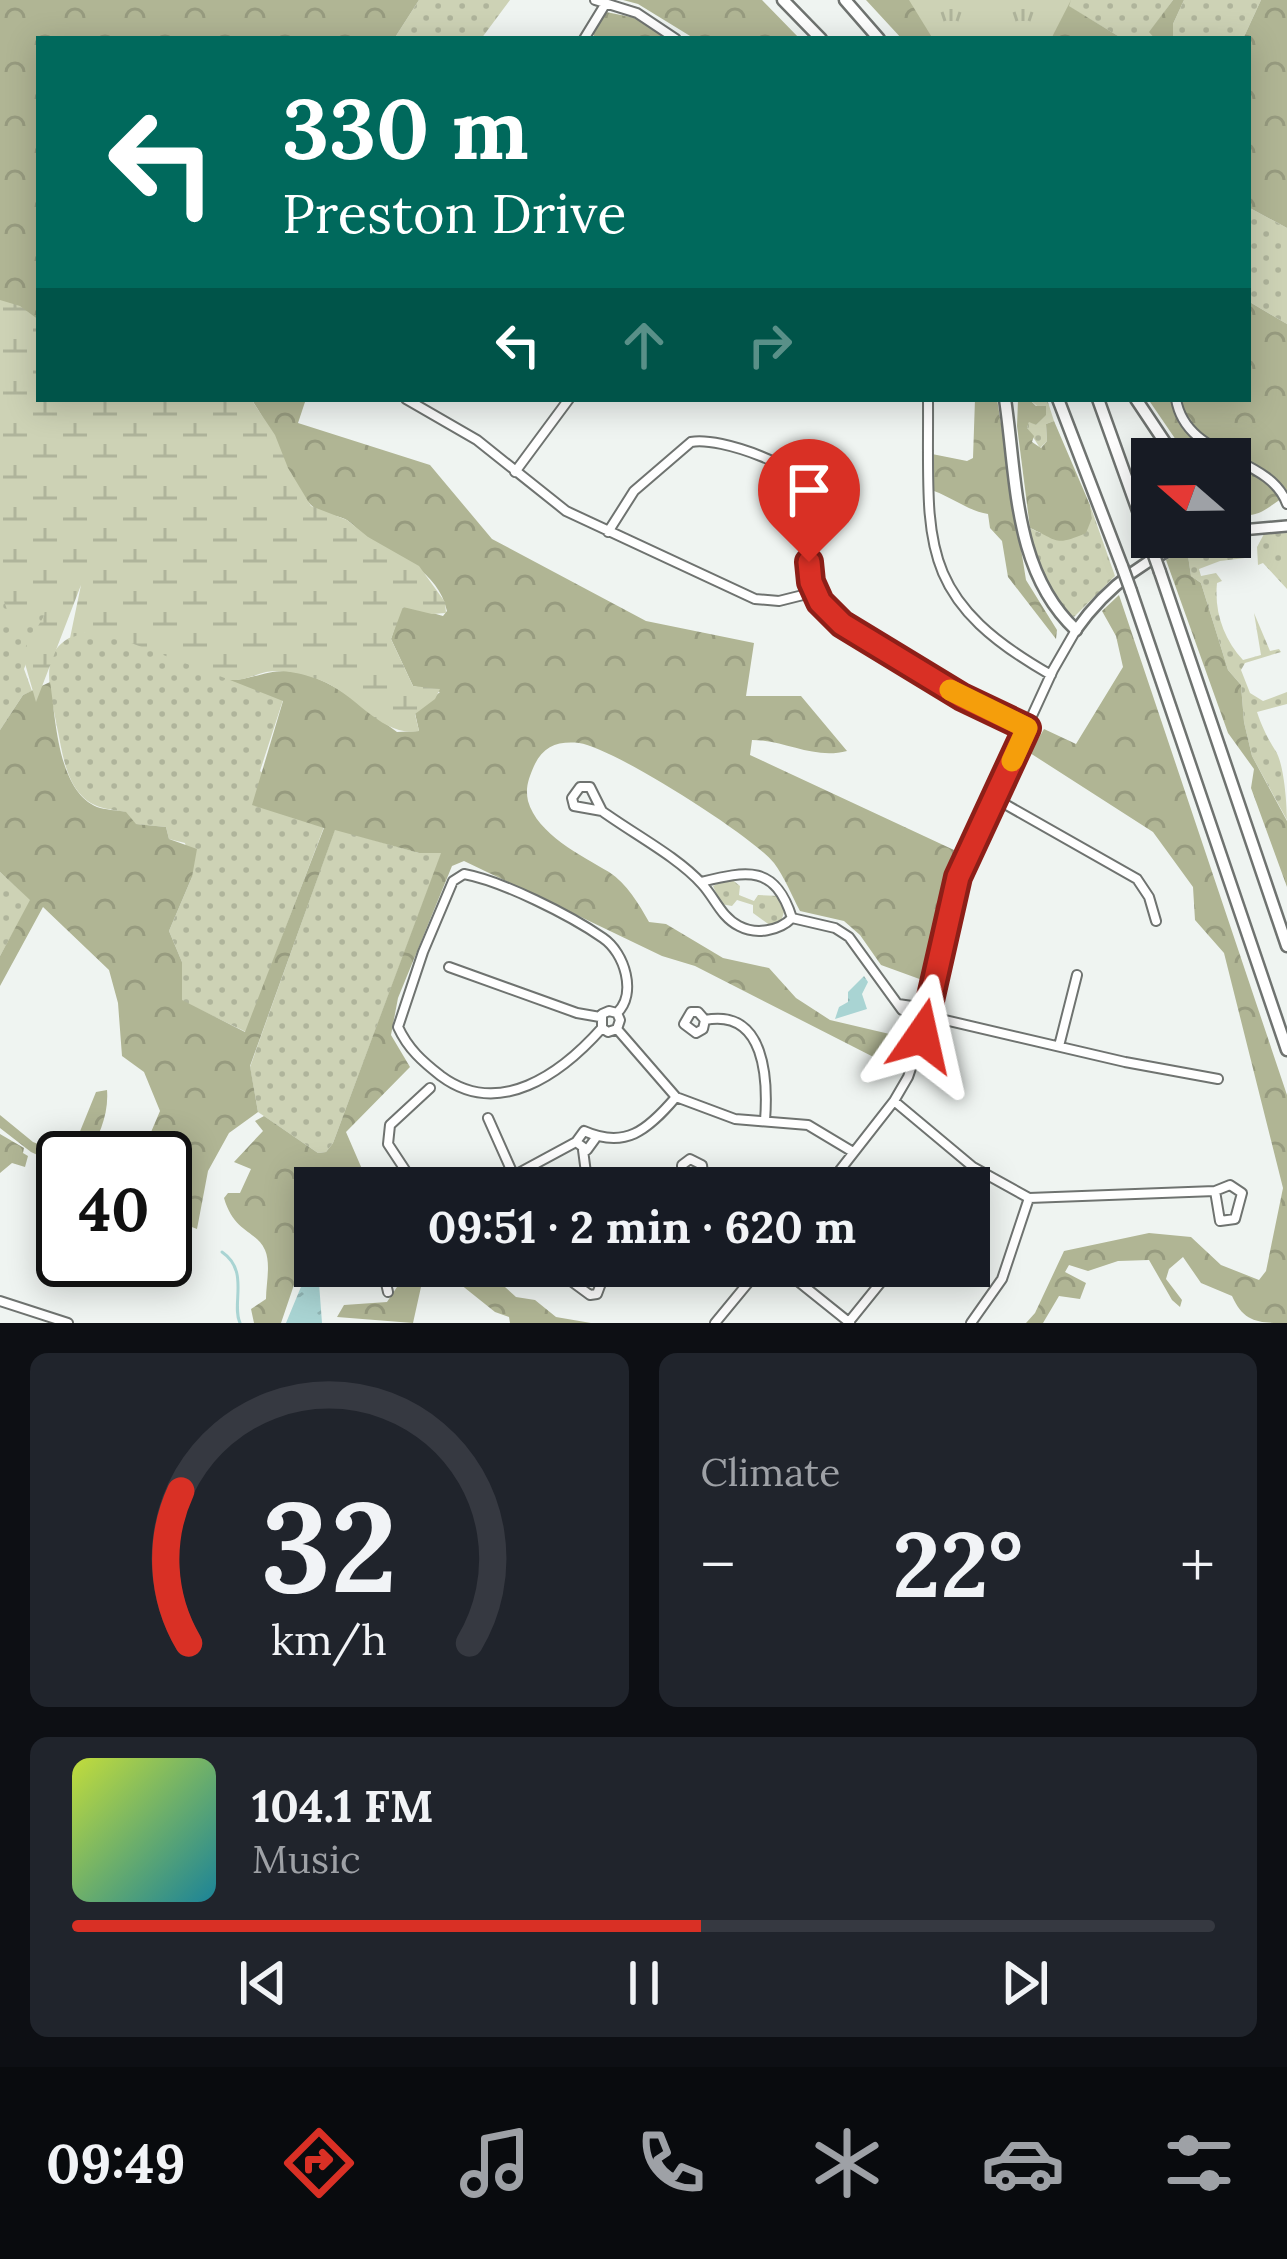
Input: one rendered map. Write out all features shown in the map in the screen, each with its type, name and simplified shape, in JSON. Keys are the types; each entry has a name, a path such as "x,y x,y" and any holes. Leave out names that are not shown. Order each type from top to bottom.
{"highway":[{"path":"783,0 818,36"},
{"path":"845,0 876,36"},
{"path":"1005,402 1031,564 1046,596 1076,630"},
{"path":"1059,402 1131,591 1287,1050"},
{"path":"1099,402 1287,946"},
{"path":"1138,402 1162,438"}],"main road":[{"path":"1251,529 1287,526"},
{"path":"1076,630 1127,576 1156,558"}],"street":[{"path":"595,0 637,13 672,36"},
{"path":"586,36 606,3"},
{"path":"411,402 477,440 551,502 608,532 755,599 779,601 815,592"},
{"path":"515,472 567,402"},
{"path":"928,402 931,533 945,580 982,630 1051,675"},
{"path":"1177,402 1180,418 1192,433 1274,485 1287,504"},
{"path":"608,532 627,499 677,451 699,440 717,442 791,470 815,487 820,507 809,562 815,592 826,610 962,697 1027,728"},
{"path":"842,1167 894,1102 915,1061 963,863 1076,630"},
{"path":"996,799 1137,880 1149,897 1156,921"},
{"path":"602,811 701,882 724,915 745,929 769,930 792,918 829,926 849,937 898,1004 1059,1046 1218,1079"},
{"path":"701,882 746,872 763,877 780,891 792,918"},
{"path":"602,1028 556,1073 499,1095 458,1088 426,1065 405,1044 398,1027 453,880 464,874 490,879 608,940 629,986 617,1013"},
{"path":"449,967 600,1017"},
{"path":"1059,1046 1077,975"},
{"path":"600,1017 605,1011 617,1013"},
{"path":"600,1017 608,1032 616,1029 617,1013"},
{"path":"705,1020 721,1018 740,1028 763,1055 768,1081 765,1121"},
{"path":"616,1029 676,1097 717,1114 808,1125 853,1152"},
{"path":"403,1167 388,1144 390,1125 430,1088"},
{"path":"584,1167 580,1146 584,1131 595,1139 615,1140 633,1134 658,1118 676,1097"},
{"path":"894,1102 973,1167"},
{"path":"488,1118 510,1167"},
{"path":"530,1167 580,1146 593,1146 595,1139"},
{"path":"990,1176 1029,1198 1215,1190 1230,1185 1241,1193 1235,1219 1220,1221 1215,1190"},
{"path":"970,1323 1002,1279 1029,1198"},
{"path":"387,1287 388,1292"},
{"path":"715,1323 745,1287"},
{"path":"805,1287 849,1323 877,1287"},
{"path":"0,1301 68,1323"}],"green space":[{"path":"0,0 419,0 396,36 36,36 36,328 0,317"},
{"path":"419,0 510,0 483,36 396,36"},
{"path":"623,0 762,0 797,36 690,36"},
{"path":"866,0 1071,0 1069,6 1118,36 899,36"},
{"path":"909,0 1071,0 1053,36 931,36"},
{"path":"1071,0 1173,0 1150,32 1153,36 1118,36 1068,6"},
{"path":"1173,0 1184,0 1173,36 1149,32"},
{"path":"1184,0 1261,0 1244,36 1173,36"},
{"path":"1261,0 1287,0 1287,228 1251,209 1251,36 1244,36"},
{"path":"606,12 636,18 665,36 594,36"},
{"path":"1251,209 1287,228 1287,324 1251,303"},
{"path":"0,300 36,318 36,402 253,402 311,506 347,520 419,566 445,602 446,613 403,607 391,639 413,686 440,689 415,714 419,731 406,731 381,722 334,687 301,674 273,671 230,680 107,634 87,632 70,638 81,585 36,702 22,653 44,616 47,595 34,620 20,626 10,618 0,590"},
{"path":"1251,303 1287,324 1287,495 1251,514 1251,438 1175,438 1150,402 1251,402"},
{"path":"253,402 305,402 298,423 430,465 492,539 646,621 754,643 746,696 801,696 847,751 823,753 752,740 750,755 954,850 925,981 881,965 844,921 800,911 778,868 739,833 681,794 596,748 579,743 547,749 534,766 528,801 541,824 562,843 615,877 649,922 666,924 723,958 769,968 796,998 830,1020 915,1040 899,1070 695,966 662,956 464,861 452,866 398,998 391,1035 410,1067 346,1132 361,1167 294,1167 294,1285 281,1323 254,1323 251,1309 266,1299 268,1261 261,1243 233,1218 224,1198 240,1193 251,1169 234,1162 263,1131 255,1121 264,1116 318,1153 326,1152 333,1143 441,853 419,853 335,830 250,1066 258,1112 229,1133 208,1171 197,1229 192,1226 192,1131 151,1131 160,1111 144,1072 122,1056 118,1003 109,970 43,907 0,986 0,956 30,900 0,872 0,730 23,695 50,682 61,752 84,798 97,807 126,812 136,824 166,827 169,839 197,849 192,877 169,931 182,962 182,1000 245,1032 324,828 252,805 283,701 230,680 280,671 303,674 346,694 397,732 419,731 415,713 440,692 413,686 391,639 401,608 443,616 447,611 435,585 348,521 311,505"},
{"path":"975,402 997,402 1026,580 1057,630 1056,639 1008,577 1002,541 990,528 988,514 934,491 932,454 973,458"},
{"path":"1018,402 1046,406 1046,415 1036,425 1029,422 1027,428 1034,436 1032,442 1041,448 1047,441 1046,424 1054,421 1090,505 1092,518 1086,533 1056,540 1030,528"},
{"path":"1032,402 1048,402 1054,421 1046,424 1047,441 1040,448 1027,428 1029,421 1036,425 1046,414 1046,406"},
{"path":"1090,505 1115,576 1074,617 1049,591 1030,528 1040,533 1092,518"},
{"path":"1287,533 1287,589 1263,563 1258,565 1257,547 1264,534"},
{"path":"1188,558 1245,558 1199,569 1201,576 1216,573 1222,581 1217,583 1216,594 1219,615 1243,660 1261,655 1254,613 1270,651 1281,652 1245,663 1241,670 1250,693 1263,701 1287,692 1287,704 1257,712 1281,764 1287,820 1252,756 1241,685 1228,670 1201,583 1191,576"},
{"path":"1188,558 1228,670 1241,685 1252,756 1287,821 1287,887 1251,788 1254,769 1228,733 1166,560"},
{"path":"0,589 45,592 50,600 24,669 32,691 23,695 0,730"},
{"path":"1119,595 1287,1095 1287,1323 1260,1322 1247,1316 1232,1296 1201,1283 1183,1257 1169,1269 1166,1279 1182,1300 1180,1307 1149,1260 1118,1261 1088,1271 1069,1265 1065,1272 1086,1283 1080,1299 1059,1296 1043,1323 1026,1323 1064,1251 1149,1233 1191,1237 1221,1265 1259,1280 1266,1271 1283,1188 1224,953 1195,920 1193,887 1153,832 1030,753 1044,729 1076,744 1123,667 1116,636 1102,611"},
{"path":"96,630 126,637 283,700 260,771 324,827 246,1032 182,1001 182,962 169,931 192,877 185,843 169,839 166,827 135,824 125,812 92,804 68,773 51,695 50,665 62,643"},
{"path":"335,829 419,853 442,852 333,1143 326,1152 318,1153 258,1112 250,1067"},
{"path":"0,872 31,900 0,956"},
{"path":"730,878 740,886 739,895 754,901 758,895 779,896 784,912 781,922 771,926 753,913 753,905 737,900 732,906 721,904 713,886"},
{"path":"107,1090 100,1131 80,1131 96,1092"},
{"path":"0,1115 33,1142 36,1154 0,1128"},
{"path":"0,1134 24,1148 25,1167 12,1163 0,1173"},
{"path":"397,1287 421,1287 413,1323 337,1317 344,1305 387,1302"},
{"path":"464,1287 505,1287 516,1297 535,1300 556,1317 591,1323 510,1323 509,1317"}],"water":[{"path":"864,976 868,982 862,994 867,1009 835,1019 839,1007 848,1002 848,992"},
{"path":"301,1287 319,1287 322,1323 286,1323"}],"waterway":[{"path":"222,1252 238,1278 240,1323"}],"slow traffic":[{"path":"950,690 1027,728 1012,761"}],"route":[{"path":"809,562 820,602 842,624 962,697 1027,728 958,877 922,1036"}]}
